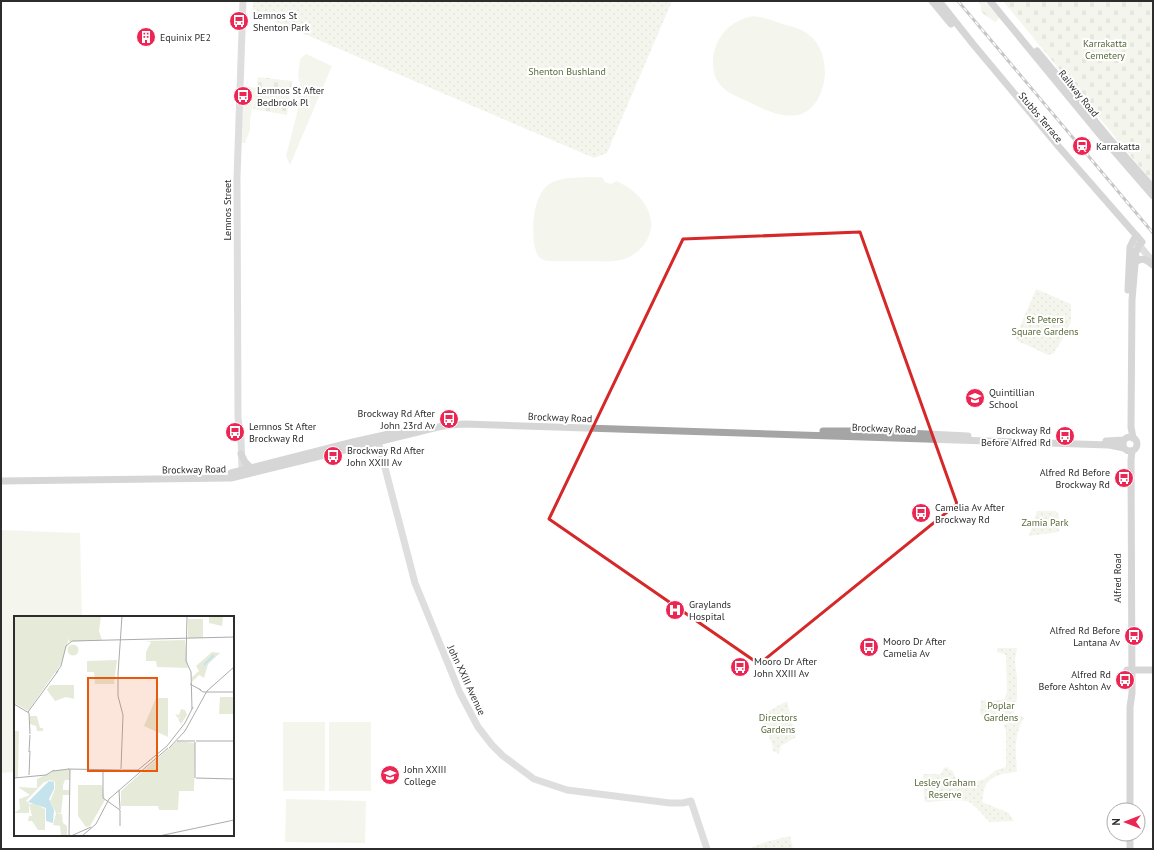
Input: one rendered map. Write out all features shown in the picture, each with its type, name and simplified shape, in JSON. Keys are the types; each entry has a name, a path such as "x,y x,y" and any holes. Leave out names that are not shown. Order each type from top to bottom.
{"main road":[{"name":"Stubbs Terrace","path":"932,1 1037,128 1138,240"},
{"name":"Stubbs Terrace","path":"939,1 973,44 1138,240"},
{"name":"Railway Road","path":"990,1 1099,134 1153,196"},
{"name":"Railway Road","path":"996,1 1109,138 1153,188"},
{"name":"Alfred Road","path":"1130,802 1130,707 1127,693 1129,670 1127,449 1123,444 1128,439 1131,427 1132,300 1138,240"},
{"name":"Alfred Road","path":"1128,439 1130,247 1138,240"},
{"path":"1135,263 1142,259 1153,263"},
{"name":"Brockway Road","path":"1,481 218,479 377,440 442,422 457,420 805,431 867,431 1109,441 1128,439"},
{"name":"Brockway Road","path":"1,477 211,475 242,473 251,468 377,440 438,427 465,424 1109,445 1127,449"},
{"name":"Alfred Road","path":"1127,449 1136,446 1136,441 1128,439"},
{"path":"241,454 245,462 251,468"},
{"path":"1129,670 1153,670"}],"street":[{"name":"Lemnos Street","path":"242,473 241,439 238,418 236,178 243,1"},
{"name":"Stubbs Terrace","path":"1138,240 1153,255"},
{"name":"Stubbs Terrace","path":"1138,240 1153,263"},
{"name":"Lemnos Street","path":"238,418 237,456 242,473"},
{"name":"John XXIII Avenue","path":"377,440 415,583 460,693 478,727 492,745 503,756 534,779 567,790 670,802 683,803 691,801 707,849"}],"highlighted area":[{"path":"860,232 957,504 759,664 549,519 683,239"}],"green space":[{"name":"Shenton Bushland","path":"253,1 672,1 607,153 594,158 253,12"},
{"path":"977,1 984,1 1000,18 995,22 981,12 981,6"},
{"name":"Karrakatta Cemetery","path":"1003,1 1153,1 1153,183"},
{"path":"753,16 800,29 814,40 821,50 824,62 824,83 817,100 812,107 805,112 798,115 789,116 764,109 727,91 716,78 713,59 717,43 721,36 737,21"},
{"path":"306,54 332,66 290,165 286,156 297,113 300,83 298,76 300,59"},
{"path":"258,77 292,81 287,115 253,109"},
{"path":"243,87 256,88 250,120 250,130 245,143 241,143 243,96 245,96"},
{"path":"602,177 605,182 611,184 616,181 632,190 639,196 649,212 651,220 651,229 644,244 634,254 618,261 551,261 539,257 535,248 533,228 536,204 543,190 553,182 567,178"},
{"name":"St Peters Square Gardens","path":"1036,289 1071,304 1071,321 1066,333 1054,353 1048,355 1016,339"},
{"name":"Zamia Park","path":"1037,511 1056,511 1059,518 1059,532 1029,536"},
{"path":"1,530 80,533 82,616 14,616 14,772 1,773"},
{"name":"Poplar Gardens","path":"997,648 1017,648 1015,661 1017,699 1014,712 1010,717 1002,721 984,719 980,713 981,700 992,701 1004,699 1007,693 1006,655 997,652"},
{"name":"Directors Gardens","path":"787,701 796,737 781,746 779,754 773,751 772,744 761,715"},
{"name":"Lesley Graham Reserve","path":"1019,715 1024,718 1020,725 1017,737 1017,772 1001,774 990,780 985,787 982,802 1009,813 1014,821 989,822 975,806 965,801 954,800 925,802 923,774 941,774 944,768 948,767 949,770 952,770 960,785 985,779 996,770 1006,767 1006,731 1003,725 1014,721"},
{"path":"283,722 325,722 325,791 283,791"},
{"path":"329,722 371,722 371,791 329,791"},
{"path":"286,799 366,801 365,843 285,842"},
{"path":"790,836 793,849 748,849 765,842"}],"railway":[{"path":"958,1 1153,233"}],"place":[{"name":"Lemnos St Shenton Park","path":"239,21"},
{"name":"Equinix PE2","path":"146,37"},
{"name":"Lemnos St After Bedbrook Pl","path":"243,96"},
{"name":"Karrakatta","path":"1082,146"},
{"name":"Quintillian School","path":"975,398"},
{"name":"Brockway Rd After John 23rd Av","path":"449,419"},
{"name":"Lemnos St After Brockway Rd","path":"235,432"},
{"name":"Brockway Rd Before Alfred Rd","path":"1065,436"},
{"name":"Brockway Rd After John XXIII Av","path":"333,456"},
{"name":"Alfred Rd Before Brockway Rd","path":"1124,478"},
{"name":"Camelia Av After Brockway Rd","path":"921,513"},
{"name":"Graylands Hospital","path":"675,610"},
{"name":"Alfred Rd Before Lantana Av","path":"1134,636"},
{"name":"Mooro Dr After Camelia Av","path":"869,647"},
{"name":"Mooro Dr After John XXIII Av","path":"740,667"},
{"name":"Alfred Rd Before Ashton Av","path":"1125,680"},
{"name":"John XXIII College","path":"390,775"}]}
